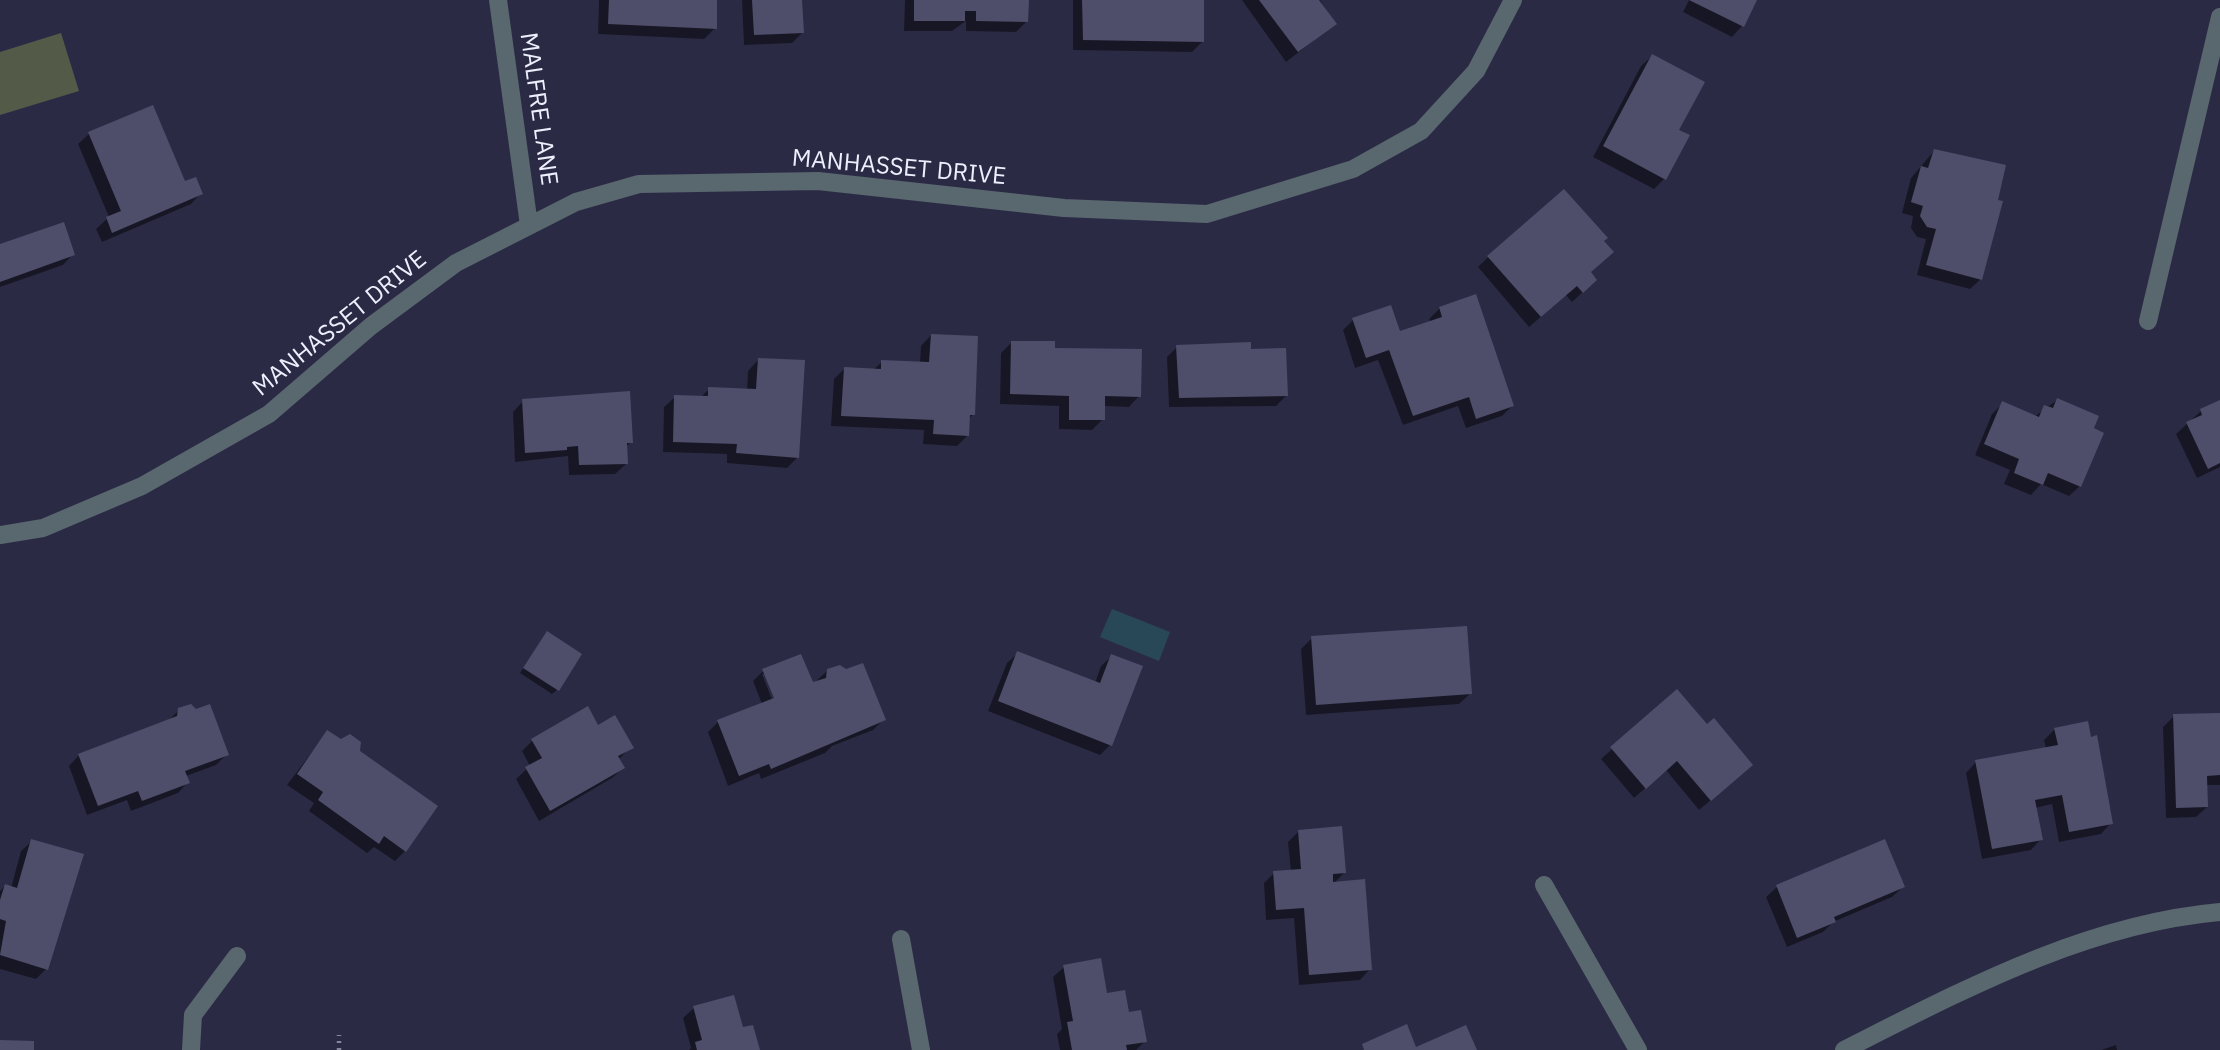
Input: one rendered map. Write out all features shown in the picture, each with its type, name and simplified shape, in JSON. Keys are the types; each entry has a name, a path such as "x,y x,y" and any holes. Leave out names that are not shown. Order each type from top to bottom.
{"street":[{"name":"MALFRE LANE","path":"498,0 529,225"},
{"name":"MANHASSET DRIVE","path":"0,535 43,528 142,486 269,414 371,326 456,263 576,202 639,184 818,181 1064,208 1207,214 1353,169 1421,131 1476,71 1513,0"},
{"path":"2148,321 2220,17"},
{"path":"1544,886 1638,1050"},
{"path":"1844,1050 1974,985 2099,936 2194,915 2220,912"},
{"path":"901,939 921,1050"},
{"path":"191,1050 193,1015 237,956"}],"path":[{"path":"339,1035 339,1050"}],"green space":[{"path":"61,33 79,91 0,115 0,52"}],"water":[{"path":"1112,609 1170,632 1159,661 1100,637"}],"building":[{"path":"609,0 717,0 717,29 608,24"},
{"path":"752,0 802,0 804,33 754,35"},
{"path":"914,0 1029,0 1028,22 976,21 976,11 965,11 965,21 914,21"},
{"path":"1082,0 1204,0 1204,42 1083,40"},
{"path":"1259,0 1319,0 1337,24 1298,52"},
{"path":"1689,0 1757,0 1744,27"},
{"path":"1652,54 1705,82 1679,130 1690,135 1666,180 1603,146"},
{"path":"153,105 185,181 196,177 203,194 112,233 106,217 121,211 88,132"},
{"path":"1934,149 2006,165 1998,200 2003,201 1982,280 1926,265 1936,229 1927,227 1920,216 1923,206 1911,202 1921,166 1928,168"},
{"path":"1564,189 1608,238 1604,241 1614,252 1591,272 1597,280 1583,293 1577,286 1541,317 1487,256"},
{"path":"64,222 75,255 0,282 0,244"},
{"path":"1476,294 1514,406 1476,419 1469,397 1413,416 1389,350 1366,358 1352,318 1391,305 1400,331 1442,317 1439,307"},
{"path":"931,334 978,336 975,415 970,415 969,436 933,434 934,420 841,416 844,367 881,369 881,360 929,362"},
{"path":"1011,341 1055,341 1055,348 1142,349 1141,397 1105,396 1105,420 1069,420 1069,396 1010,394"},
{"path":"1251,342 1251,349 1286,348 1288,396 1179,398 1176,345"},
{"path":"758,358 805,360 799,458 736,453 737,444 673,442 674,395 708,396 708,387 756,389"},
{"path":"630,391 633,443 627,443 628,464 579,465 578,446 567,447 567,450 525,453 522,399"},
{"path":"2057,398 2099,416 2094,428 2104,433 2081,487 2048,473 2043,485 2014,473 2019,459 1984,444 2002,401 2039,417 2044,405 2053,408"},
{"path":"2220,400 2220,463 2208,469 2186,422 2202,415 2200,409"},
{"path":"1467,626 1472,694 1316,705 1311,636"},
{"path":"547,631 582,654 559,691 523,668"},
{"path":"1017,651 1100,683 1111,654 1143,666 1112,746 998,701"},
{"path":"801,654 813,682 826,678 827,669 840,665 846,669 863,663 886,720 771,769 769,764 739,776 717,720 774,698 762,669"},
{"path":"1677,689 1707,724 1714,718 1753,765 1711,801 1677,761 1646,789 1610,747"},
{"path":"191,704 196,709 210,704 229,755 185,771 190,783 142,801 138,791 98,806 78,754 177,716 178,708"},
{"path":"588,706 598,725 615,715 634,748 618,756 625,768 550,811 525,767 542,758 531,739"},
{"path":"2220,713 2220,775 2207,776 2208,807 2176,808 2173,714"},
{"path":"2088,721 2091,737 2097,735 2113,824 2069,832 2062,795 2035,800 2043,840 1992,849 1975,760 2058,745 2054,728"},
{"path":"327,730 341,739 350,734 361,742 360,751 438,806 406,852 384,836 379,844 318,800 323,792 297,774"},
{"path":"1342,826 1346,873 1333,874 1333,882 1365,879 1372,970 1309,975 1304,908 1276,910 1273,871 1301,869 1298,830"},
{"path":"31,839 84,854 48,970 0,955 6,921 0,919 0,900 5,884 17,888"},
{"path":"1885,839 1905,887 1834,917 1836,922 1797,938 1776,885"},
{"path":"1101,958 1107,993 1125,990 1129,1012 1141,1010 1147,1042 1126,1045 1127,1050 1072,1050 1067,1022 1073,1021 1063,965"},
{"path":"734,995 743,1027 753,1025 760,1050 697,1050 695,1042 702,1040 693,1006"},
{"path":"1407,1024 1416,1047 1466,1025 1477,1050 1364,1050 1362,1044"},
{"path":"0,1040 34,1041 34,1050 0,1050"}]}
